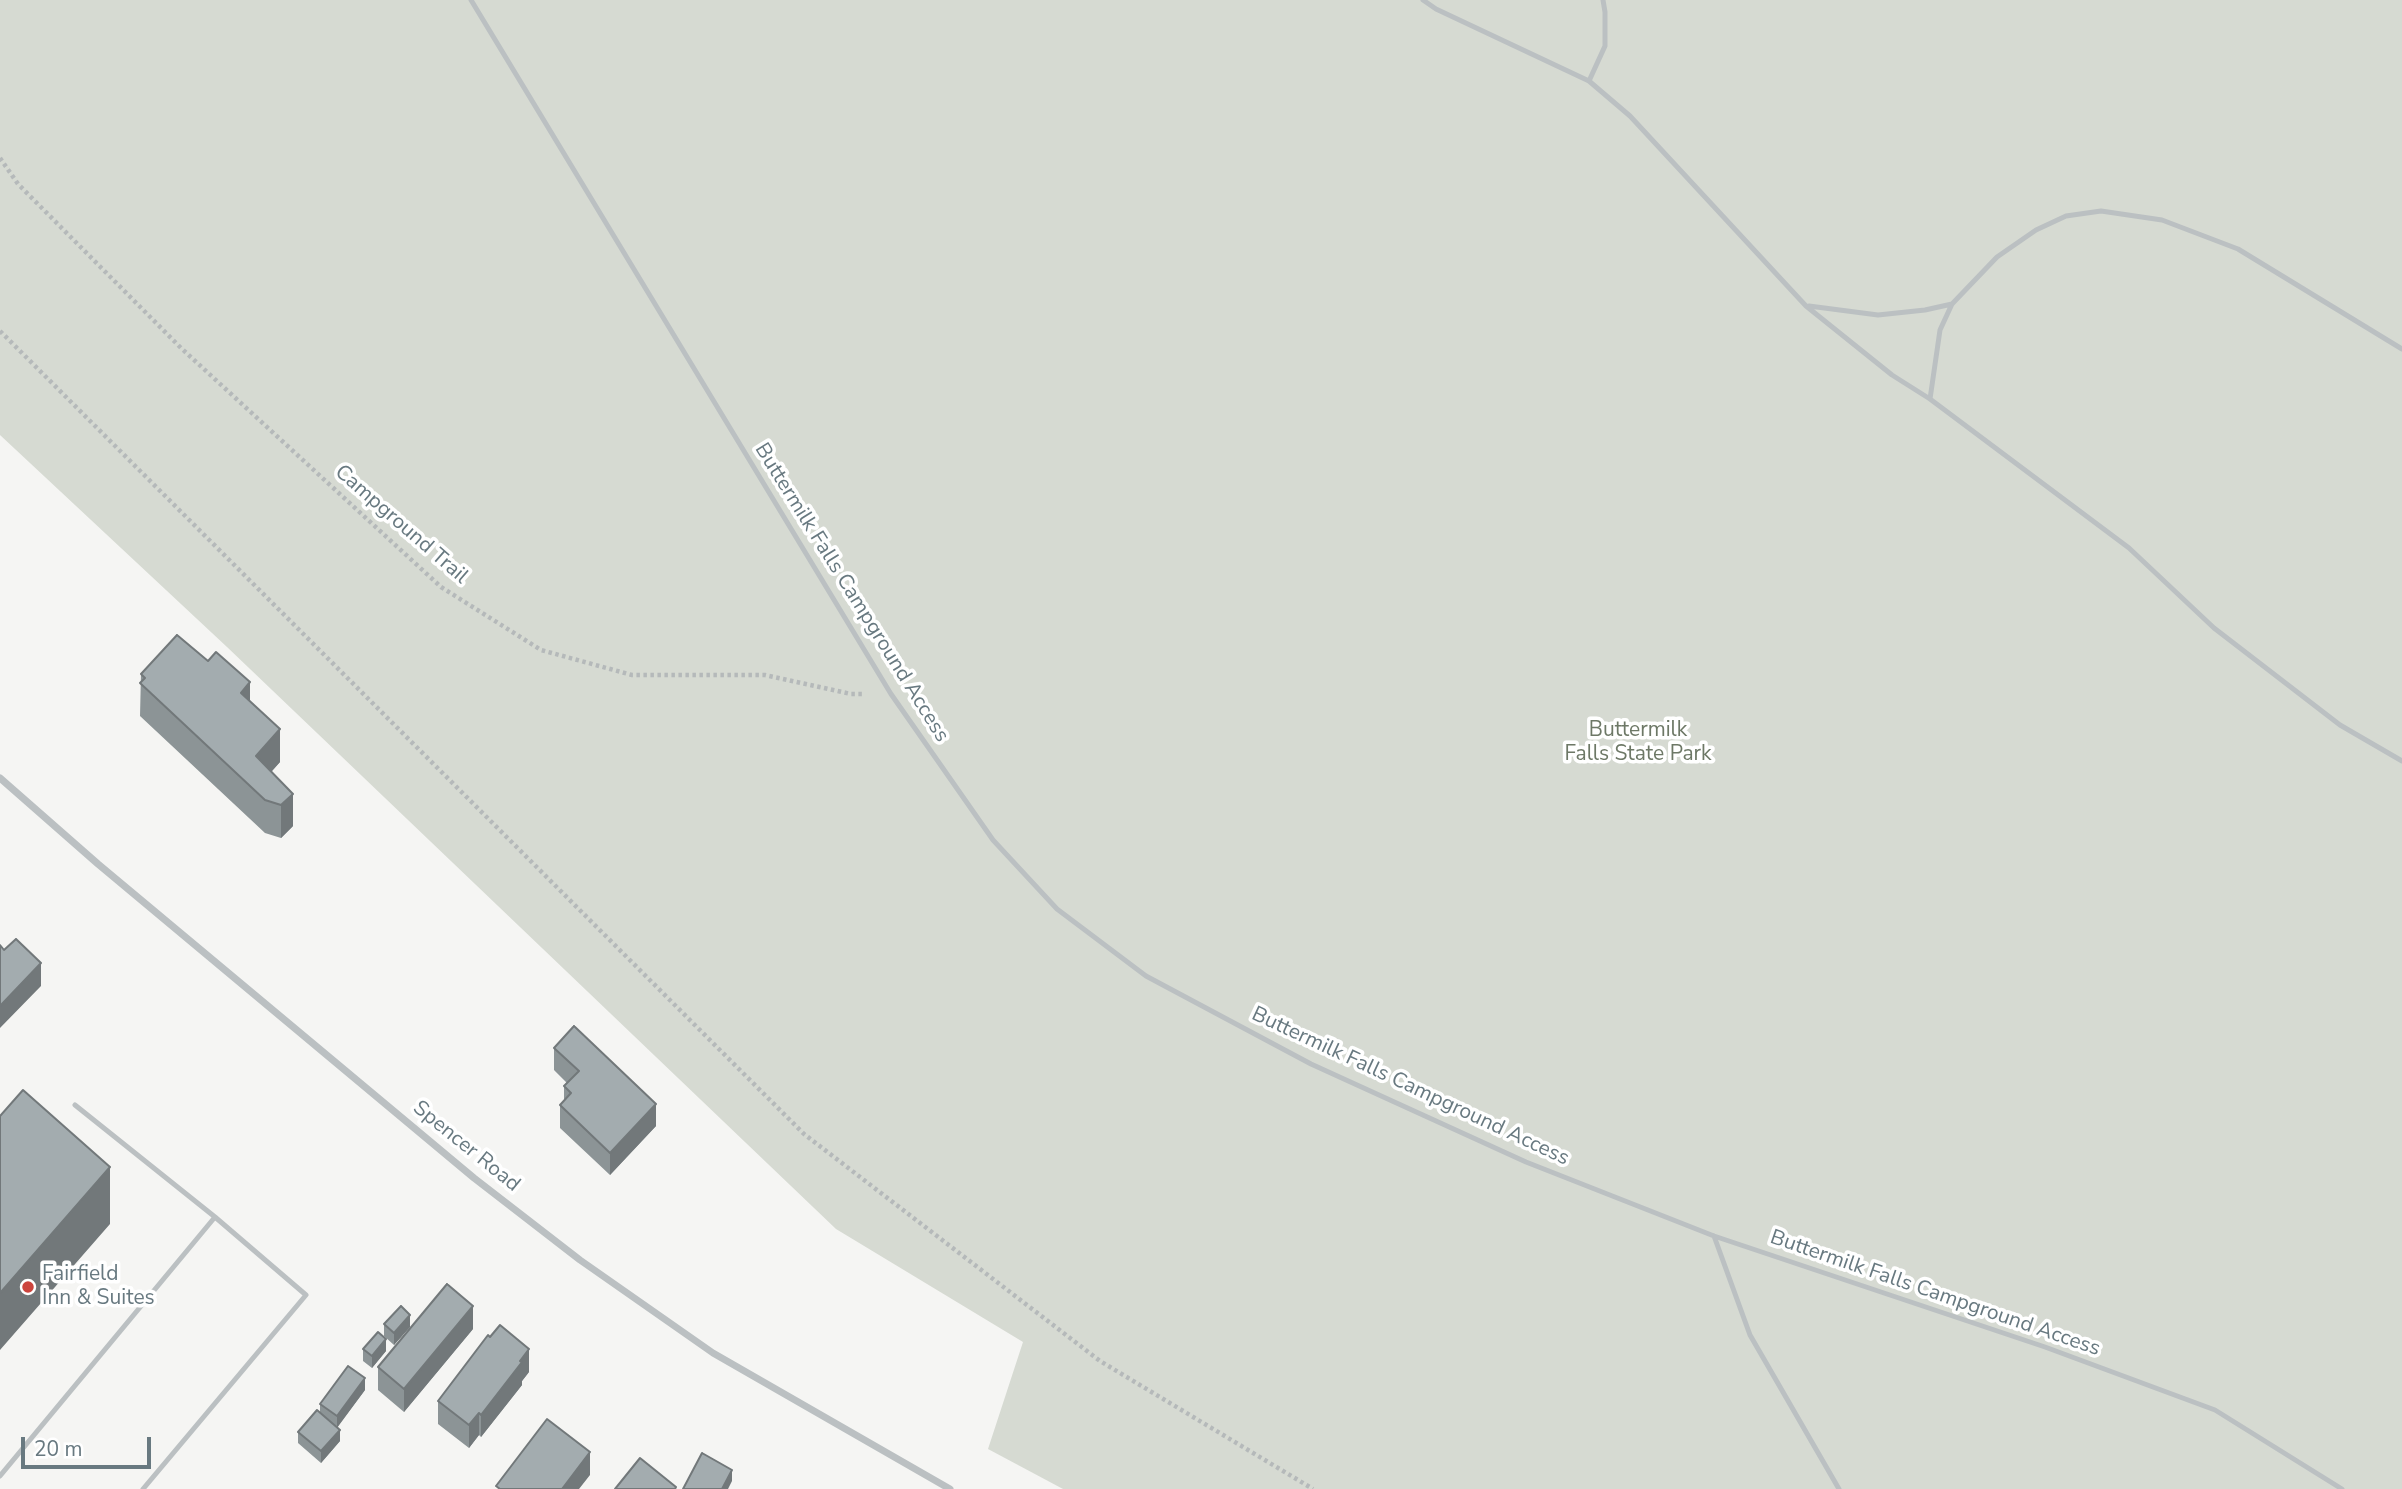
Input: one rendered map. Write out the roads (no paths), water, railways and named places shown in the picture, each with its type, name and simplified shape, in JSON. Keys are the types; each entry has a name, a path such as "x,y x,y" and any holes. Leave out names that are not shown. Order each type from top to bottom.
{"street":[{"name":"Spencer Road","path":"0,778 98,864 474,1178 580,1260 713,1353 950,1489"}],"lane":[{"name":"Buttermilk Falls Campground Access","path":"471,0 891,694 993,840 1057,909 1146,976 1311,1063 1526,1162 1714,1236 2045,1347 2215,1410 2342,1489"},
{"path":"1423,0 1436,9 1589,81 1630,116 1806,306 1892,375 1930,400 2129,548 2214,628 2340,725 2402,761"},
{"path":"1589,81 1605,46 1603,0"},
{"path":"1930,400 1940,330 1952,304 1997,257 2036,230 2067,216 2101,211 2162,220 2238,248 2402,349"},
{"path":"1806,306 1878,315 1952,304"},
{"path":"75,1105 215,1217 306,1295 144,1489"},
{"path":"0,1476 215,1217"},
{"path":"1714,1236 1750,1335 1839,1489"}],"place":[{"name":"Fairfield Inn & Suites","path":"28,1287"}],"park label":[{"name":"Buttermilk Falls State Park","path":"1638,743"}]}
